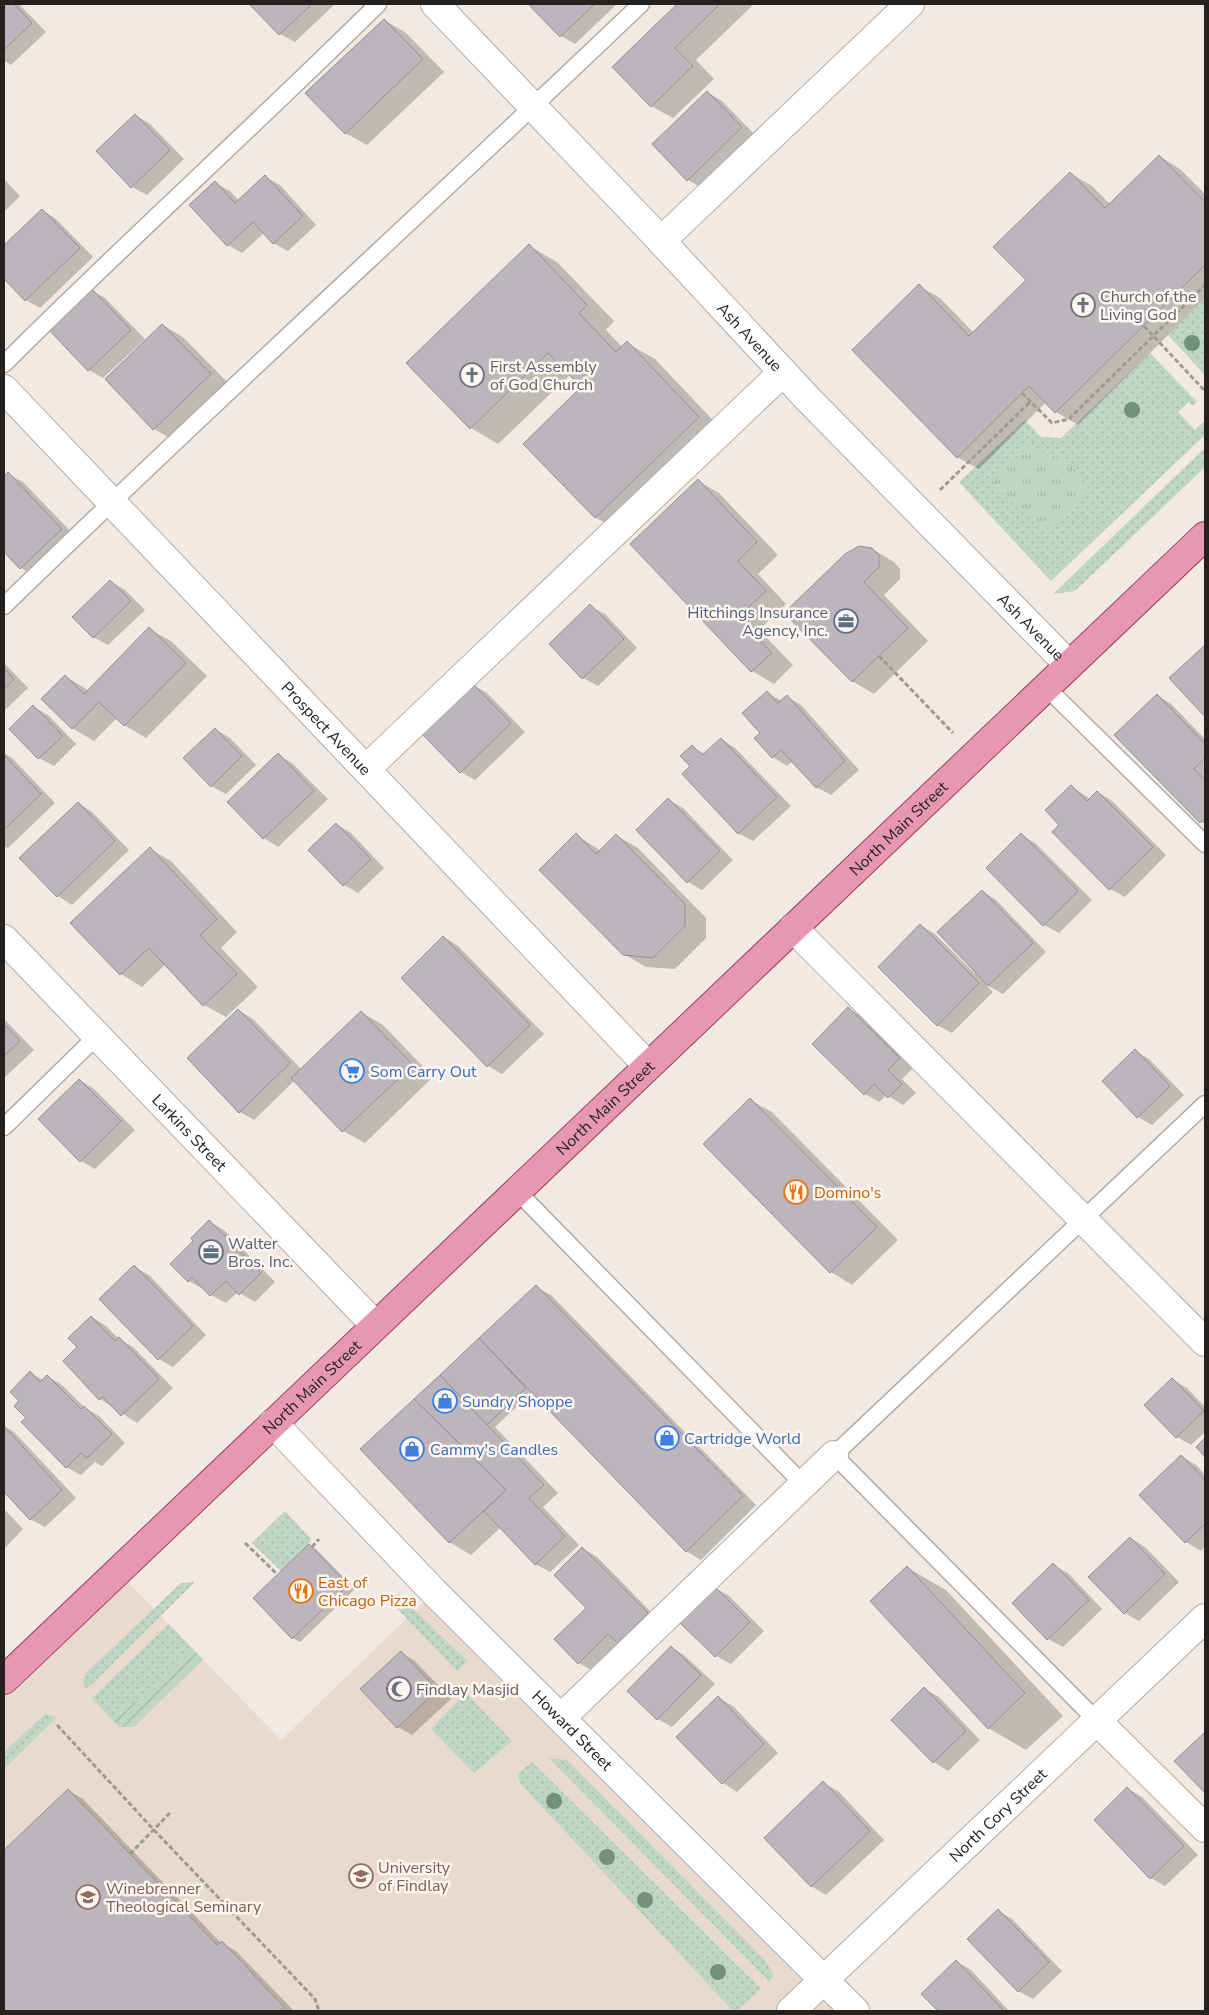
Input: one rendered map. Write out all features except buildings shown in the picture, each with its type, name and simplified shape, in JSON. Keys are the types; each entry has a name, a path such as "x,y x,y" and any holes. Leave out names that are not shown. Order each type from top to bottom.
{"main road":[{"name":"North Main Street","path":"4,1680 1205,536"}],"street":[{"name":"Ash Avenue","path":"435,4 783,372 1069,665"},
{"path":"661,241 910,4"},
{"path":"366,769 783,372"},
{"name":"Prospect Avenue","path":"4,389 648,1066"},
{"path":"793,928 1205,1342"},
{"name":"Larkins Street","path":"4,939 375,1325"},
{"name":"Howard Street","path":"273,1423 434,1592 855,2011"},
{"path":"561,1718 834,1455"},
{"name":"North Cory Street","path":"791,2011 1205,1618"},
{"path":"1096,1721 1205,1828"}],"lane":[{"path":"4,364 171,202 279,102 378,4"},
{"path":"4,606 111,502 641,4"},
{"path":"1046,687 1205,844"},
{"path":"4,1127 97,1036"},
{"path":"1096,1721 834,1455 1205,1104"},
{"path":"517,1191 804,1485"}],"path":[{"path":"1022,394 1052,423 1069,419 1205,285"},
{"path":"1144,326 1205,391"},
{"path":"918,511 1030,402"},
{"path":"879,656 975,755"},
{"path":"312,1546 319,1539"},
{"path":"246,1542 277,1574"},
{"path":"57,1725 315,1999 320,2011"},
{"path":"130,1854 170,1813"}],"shaded area":[{"name":"University of Findlay","path":"118,1572 281,1740 434,1592 854,2011 4,2011 4,1681"}],"green space":[{"path":"1205,298 1205,375 1168,335"},
{"path":"1150,353 1197,402 1193,406 1189,402 1178,412 1195,430 1205,421 1205,435 1051,581 959,482 1025,420 1041,437 1061,438"},
{"path":"1028,447 1069,462 1089,489 1043,532 992,483"},
{"path":"1205,448 1205,467 1075,591 1053,594"},
{"path":"285,1511 311,1539 309,1544 281,1571 252,1543"},
{"path":"195,1582 85,1689 83,1681 85,1674 181,1583"},
{"path":"398,1594 467,1661 457,1671 389,1600"},
{"path":"169,1624 192,1648 145,1696 111,1719 92,1698"},
{"path":"192,1648 203,1659 134,1727 120,1727 111,1719 145,1696"},
{"path":"466,1693 512,1741 474,1773 431,1729"},
{"path":"45,1714 57,1717 4,1769 4,1752"},
{"path":"549,1758 567,1760 764,1959 774,1976 769,1981"},
{"path":"532,1762 761,1989 737,2011 733,2011 520,1783 518,1774"}],"place":[{"name":"Church of the Living God","path":"1083,305"},
{"name":"First Assembly of God Church","path":"472,375"},
{"name":"Hitchings Insurance Agency, Inc.","path":"846,621"},
{"name":"Som Carry Out","path":"352,1071"},
{"name":"Domino's","path":"796,1192"},
{"name":"Walter Bros. Inc.","path":"211,1252"},
{"name":"Sundry Shoppe","path":"445,1401"},
{"name":"Cartridge World","path":"667,1438"},
{"name":"Cammy's Candles","path":"412,1449"},
{"name":"East of Chicago Pizza","path":"301,1591"},
{"name":"Findlay Masjid","path":"399,1689"},
{"name":"University of Findlay","path":"361,1876"},
{"name":"Winebrenner Theological Seminary","path":"88,1897"}]}
